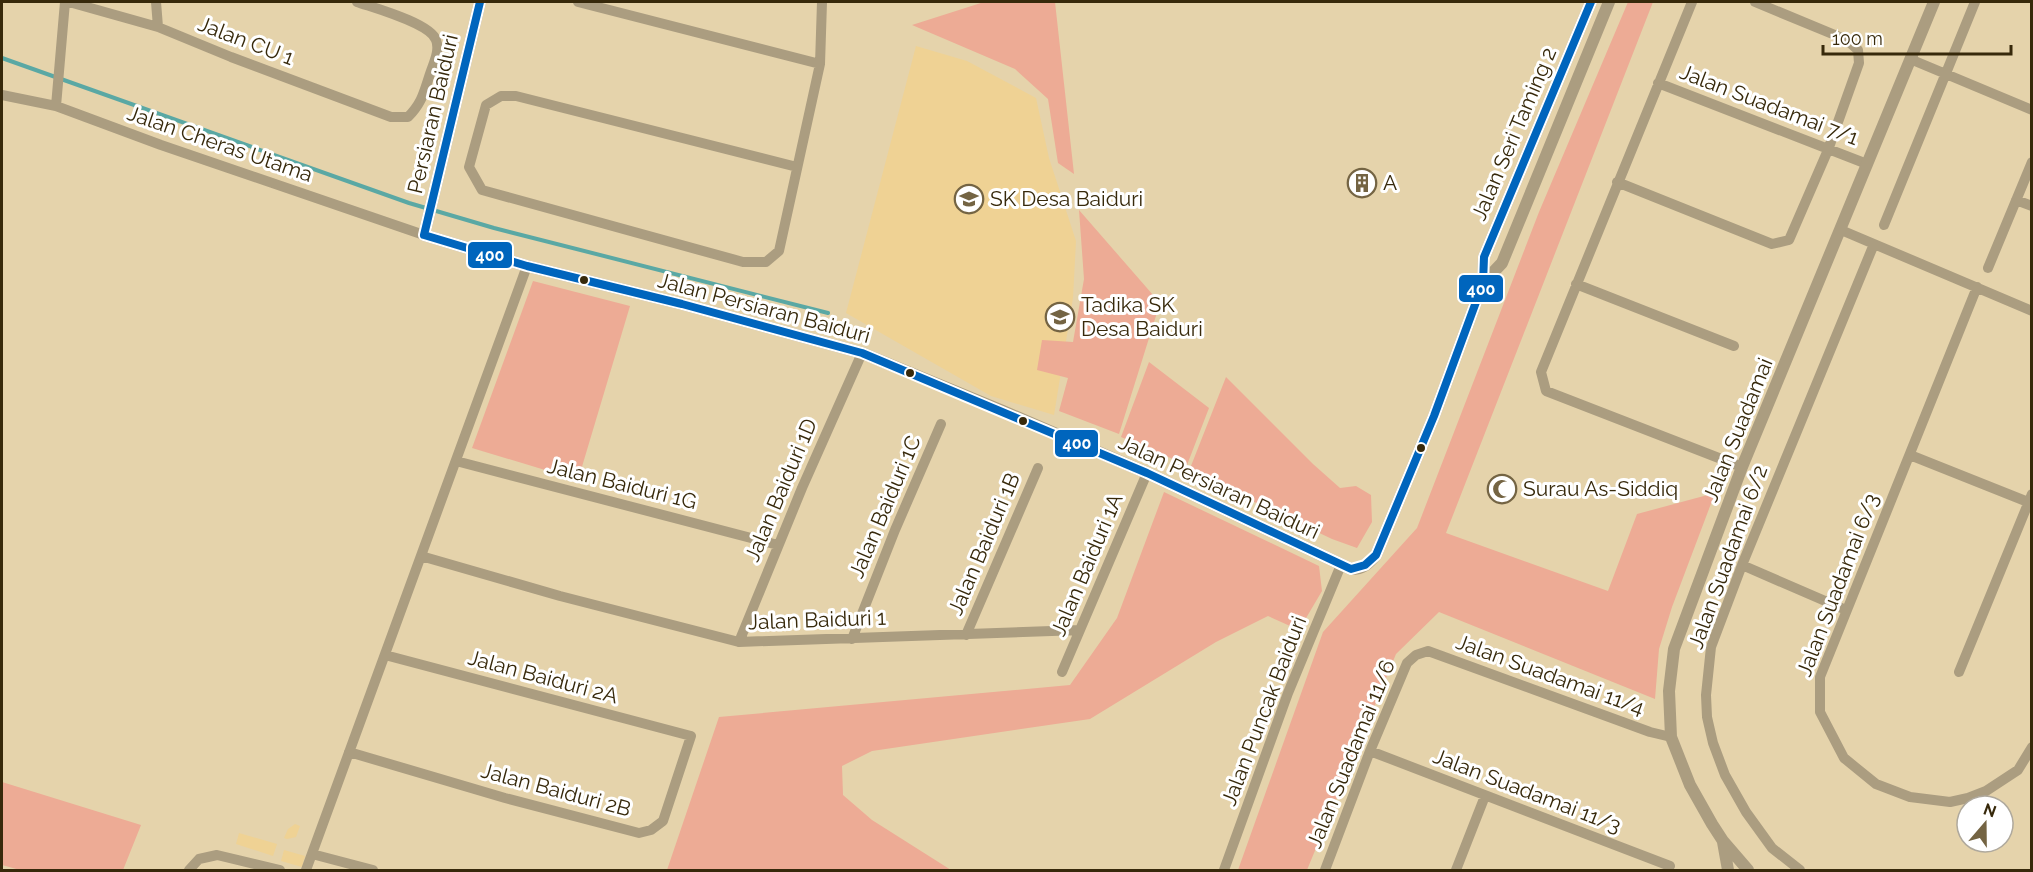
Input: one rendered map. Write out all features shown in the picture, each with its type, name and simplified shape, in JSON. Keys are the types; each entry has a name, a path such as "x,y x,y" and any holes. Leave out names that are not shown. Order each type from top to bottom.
{"street":[{"name":"Jalan CU 1","path":"67,2 158,27 391,117 408,117 420,106 437,52 436,39 429,30 357,2"},
{"path":"56,106 67,2"},
{"path":"156,2 158,27"},
{"name":"Persiaran Baiduri","path":"424,235 480,2"},
{"path":"578,2 820,64"},
{"path":"798,166 618,120 516,96 501,96 486,105 469,167 482,190 743,262 766,262 779,251 798,166 820,64 822,2"},
{"name":"Jalan Seri Taming 2","path":"1376,555 1434,416 1483,283 1484,257 1590,2"},
{"name":"Jalan Seri Taming 2","path":"1483,283 1502,263 1610,2"},
{"path":"1692,2 1541,372 1546,391 1742,468"},
{"path":"1617,182 1772,244 1789,240 1828,150 1859,63 1858,50 1848,40 1755,2"},
{"name":"Jalan Suadamai","path":"1748,870 1723,842 1690,785 1671,736 1669,691 1674,649 1742,468 1934,2"},
{"path":"1884,225 1975,2"},
{"path":"1910,59 2031,110"},
{"name":"Jalan Suadamai 7/1","path":"1658,83 1867,164"},
{"name":"Jalan Cheras Utama","path":"2,95 56,106 161,145 424,235"},
{"path":"1988,268 2031,162"},
{"path":"2016,200 2031,206"},
{"path":"1841,230 2031,310"},
{"name":"Jalan Persiaran Baiduri","path":"424,235 527,266 682,304 862,353 1147,473 1351,569 1359,569 1368,565 1376,555"},
{"name":"Jalan Suadamai 6/2","path":"1800,870 1772,848 1746,812 1725,775 1713,743 1707,717 1706,695 1711,647 1742,565 1874,244"},
{"path":"306,870 527,266"},
{"path":"1576,284 1734,346"},
{"name":"Jalan Suadamai 6/3","path":"1977,287 1820,677 1820,712 1844,758 1876,784 1910,797 1950,802 1986,791 2018,770 2031,747"},
{"name":"Jalan Baiduri 1D","path":"739,642 778,545 862,353"},
{"name":"Jalan Baiduri 1C","path":"852,639 895,530 941,424"},
{"path":"1910,455 2030,498 1959,672"},
{"name":"Jalan Baiduri 1G","path":"456,461 778,545"},
{"name":"Jalan Baiduri 1B","path":"966,635 1038,468"},
{"name":"Jalan Baiduri 1A","path":"1062,672 1147,473"},
{"name":"Jalan Baiduri 1","path":"421,556 560,596 739,642 1080,630"},
{"name":"Jalan Puncak Baiduri","path":"1224,870 1288,693 1341,565"},
{"path":"1742,565 1846,610"},
{"name":"Jalan Suadamai 11/4","path":"1416,655 1428,651 1650,732 1671,736"},
{"name":"Jalan Baiduri 2A","path":"385,655 691,736"},
{"name":"Jalan Suadamai 11/6","path":"1325,870 1370,751 1407,663 1416,655"},
{"name":"Jalan Baiduri 2B","path":"349,752 505,798 639,833 651,830 663,821 691,736"},
{"name":"Jalan Suadamai 11/3","path":"1370,751 1670,866"},
{"path":"1456,870 1485,796"},
{"path":"1723,842 1728,870"},
{"path":"312,854 374,870"},
{"path":"189,870 199,859 217,855 280,870"}],"shaded area":[{"path":"984,2 1055,2 1074,174 1058,163 1048,99 1015,69 912,25"},
{"path":"1628,2 1653,2 1446,533 1608,591 1637,514 1715,493 1672,607 1659,649 1655,699 1439,612 1396,654 1307,870 1238,870 1323,632 1417,528 1539,212"},
{"name":"SK Desa Baiduri","path":"916,46 967,61 1036,98 1049,158 1076,241 1073,298 1054,415 991,396 846,313"},
{"path":"1079,210 1160,303 1119,434 1059,411 1068,378 1037,370 1042,340 1073,342 1084,279"},
{"path":"533,281 630,306 578,480 472,448"},
{"path":"1149,362 1209,408 1187,465 1121,437"},
{"path":"1226,377 1340,488 1356,486 1371,495 1372,522 1357,548 1332,539 1189,471"},
{"path":"1164,492 1319,566 1322,591 1299,630 1268,616 1216,642 1090,719 872,751 842,766 843,795 872,820 951,870 667,870 719,717 1070,685 1117,618"},
{"path":"2,782 141,825 123,870 20,870 2,865"},
{"path":"295,824 300,826 296,837 284,838 288,829"},
{"path":"239,833 277,844 273,856 236,844"},
{"path":"284,850 305,856 302,867 281,861"}],"waterway":[{"path":"2,58 409,203 494,228 828,313"}],"transit line":[{"name":"400","path":"480,2 424,235 527,266 682,304 862,353 1147,473 1351,569 1365,565 1376,555 1434,416 1483,283 1484,257 1591,2"}],"place":[{"name":"A","path":"1362,183"},
{"name":"SK Desa Baiduri","path":"969,199"},
{"name":"Tadika SK Desa Baiduri","path":"1060,317"},
{"name":"Surau As-Siddiq","path":"1502,489"}]}
